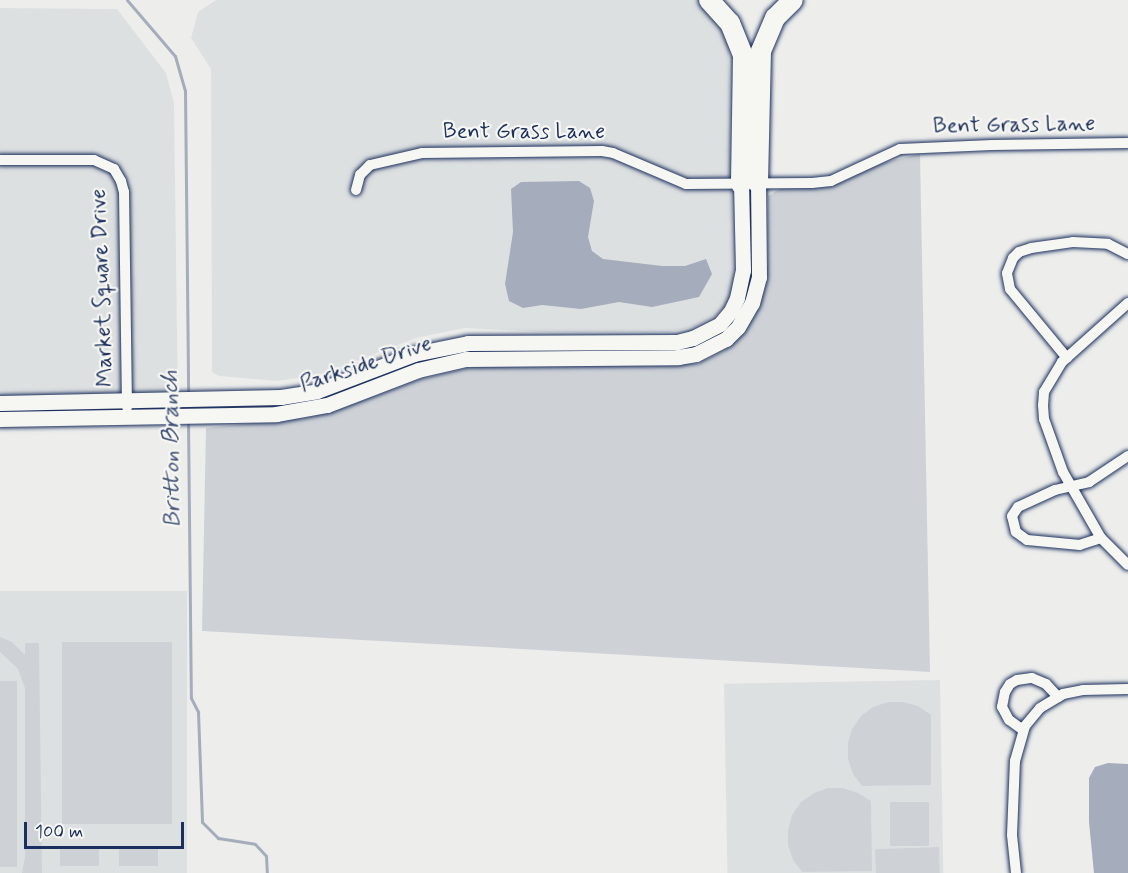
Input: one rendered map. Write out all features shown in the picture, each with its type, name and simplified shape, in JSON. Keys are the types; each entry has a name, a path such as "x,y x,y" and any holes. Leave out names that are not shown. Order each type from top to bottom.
{"highway":[{"path":"709,0 730,23 742,55 750,183"},
{"path":"750,183 761,51 775,18 793,0"}],"street":[{"name":"Bent Grass Lane","path":"356,190 360,175 370,165 422,153 602,151 619,155 679,182 825,182 900,149 1128,143"},
{"name":"Market Square Drive","path":"0,160 94,160 114,169 124,192 127,409"},
{"name":"Parkside Drive","path":"204,407 317,391 414,354 468,343 677,342 693,338 720,324 731,311 742,282 750,183"},
{"name":"Parkside Drive","path":"0,419 182,407 276,414 308,410 345,399 418,370 466,359 678,357 696,354 726,339 738,327 752,303 759,277 750,183"},
{"path":"1067,358 1010,289 1007,273 1013,258 1019,252 1031,248 1073,242 1108,244 1128,254"},
{"path":"1128,303 1067,358 1053,374 1044,392 1043,405 1044,419 1071,487 1101,538 1128,565"},
{"name":"Parkside Drive","path":"0,403 127,409"},
{"path":"1101,538 1080,545 1027,540 1016,532 1012,516 1018,507 1055,490 1089,482 1128,456"},
{"path":"1023,730 1008,720 1002,707 1002,700 1010,684 1017,680 1032,678 1046,684 1058,697"},
{"path":"1016,873 1012,805 1015,761 1023,730 1040,708 1058,697 1083,690 1128,689"}],"shaded area":[{"path":"216,0 702,0 728,31 733,286 728,302 716,315 696,326 670,332 544,332 465,328 416,338 319,375 277,381 219,376 212,372 211,69 191,38 198,12"},
{"path":"0,8 117,9 166,73 174,103 178,408 0,410"},
{"path":"920,154 930,672 202,631 206,428 307,418 340,409 418,380 485,364 698,364 724,351 744,331 758,305 768,264 768,196 780,189 829,187 879,164"},
{"path":"0,591 187,591 187,873 0,873"},
{"path":"0,637 12,642 25,655 25,643 39,643 42,873 22,873 25,857 25,688 18,669 0,652"},
{"path":"62,642 172,642 172,824 62,824"},
{"path":"940,680 943,873 727,873 724,684"},
{"path":"0,681 17,681 17,867 0,867"},
{"path":"888,702 903,702 918,706 931,715 931,785 862,786 853,774 848,759 848,743 852,729 861,716 873,707"},
{"path":"828,788 843,788 871,801 872,871 802,872 793,860 788,845 788,830 792,815 801,802 814,793"},
{"path":"890,802 929,802 929,846 890,846"},
{"path":"939,847 940,873 876,873 875,849"},
{"path":"60,848 99,848 99,866 60,866"},
{"path":"119,848 158,848 158,866 119,866"}],"water":[{"path":"579,181 590,188 594,201 588,237 592,251 603,259 662,266 685,266 706,259 712,274 699,297 652,307 619,302 581,309 542,305 523,308 509,301 505,284 513,232 511,189 521,182"},
{"path":"1108,763 1128,764 1128,873 1094,873 1089,822 1089,778 1095,767"}],"waterway":[{"name":"Britton Branch","path":"127,0 175,56 185,90 188,393"},
{"name":"Britton Branch","path":"188,421 191,698 198,712 202,822 218,838 255,844 266,856 267,873"}]}
